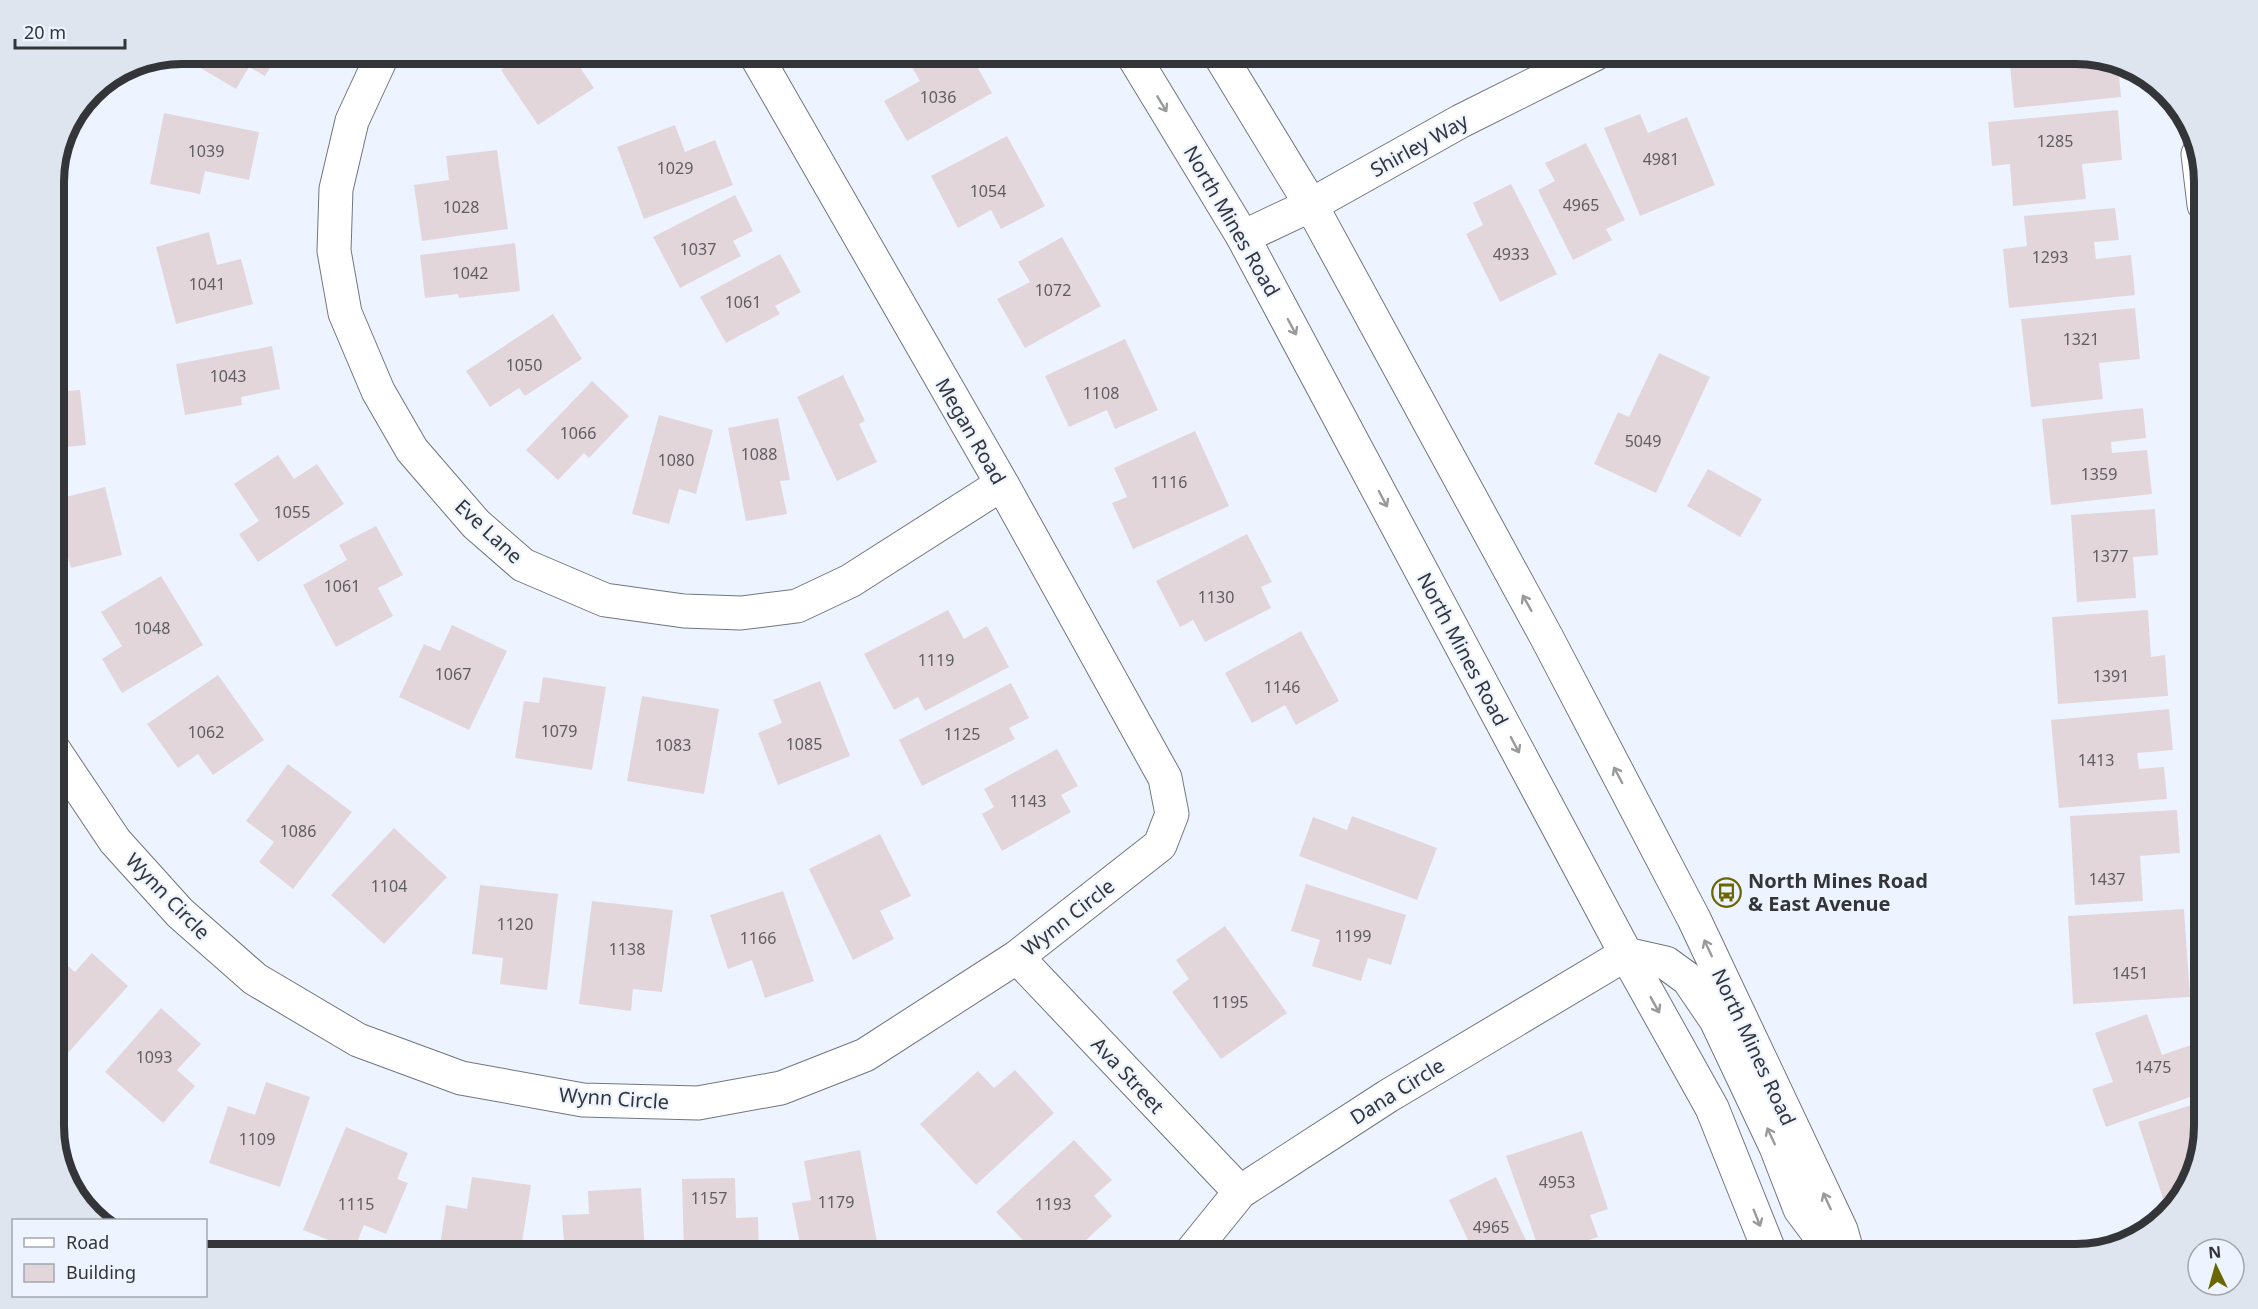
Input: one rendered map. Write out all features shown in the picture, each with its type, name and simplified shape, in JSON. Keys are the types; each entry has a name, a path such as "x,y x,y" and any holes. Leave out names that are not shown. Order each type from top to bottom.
{"street":[{"name":"Eve Lane","path":"378,64 352,121 336,189 334,251 345,313 378,390 412,450 476,524 523,565 605,600 707,612 741,613 797,606 850,581 1002,484"},
{"name":"Megan Road","path":"761,64 1002,484 1165,778 1172,814"},
{"name":"North Mines Road","path":"1138,64 1243,237 1626,954 1712,1108 1767,1244"},
{"name":"North Mines Road","path":"1225,64 1311,205 1547,639 1694,919 1841,1230 1845,1244"},
{"name":"Shirley Way","path":"1243,237 1311,205 1461,121 1575,64"},
{"name":"Wynn Circle","path":"65,766 115,841 180,913 255,979 358,1040 461,1078 583,1100 698,1103 781,1088 865,1054 1017,957 1160,845 1172,814"},
{"path":"1626,954 1665,963 1688,979 1716,1020 1776,1147 1800,1209 1818,1233 1834,1244"},
{"name":"Dana Circle","path":"1198,1244 1240,1192 1388,1096 1626,954"},
{"name":"Ava Street","path":"1017,957 1240,1192"}],"building":[{"path":"194,64 272,64 265,76 249,67 236,89"},
{"path":"510,64 578,64 594,88 538,125 501,70"},
{"path":"910,64 976,64 992,93 907,141 884,101 920,81"},
{"path":"2010,64 2076,64 2119,72 2121,97 2014,108"},
{"path":"2118,110 2122,160 2082,164 2086,199 2013,206 2010,164 1992,166 1988,122"},
{"path":"164,113 259,132 249,180 205,171 200,194 150,184"},
{"path":"1640,114 1648,133 1687,117 1715,185 1640,216 1604,128"},
{"path":"675,125 685,152 715,140 733,185 644,219 617,147"},
{"path":"1007,136 1045,206 1001,229 991,210 958,228 931,176"},
{"path":"1586,143 1625,220 1606,229 1612,240 1573,260 1538,190 1555,181 1545,163"},
{"path":"497,150 508,229 422,241 414,185 449,180 446,156"},
{"path":"1511,184 1557,274 1500,302 1466,234 1483,225 1473,203"},
{"path":"735,195 753,231 733,241 741,256 680,288 653,237"},
{"path":"2115,208 2119,240 2094,242 2096,259 2131,255 2135,295 2009,308 2003,249 2027,246 2024,216"},
{"path":"209,232 217,265 241,259 253,304 176,324 156,247"},
{"path":"1062,237 1101,306 1025,348 997,299 1030,282 1018,262"},
{"path":"515,243 520,291 459,298 458,294 425,298 420,255"},
{"path":"780,254 801,292 775,306 780,314 726,343 700,297"},
{"path":"2135,308 2140,359 2099,363 2103,399 2031,407 2021,319"},
{"path":"553,314 582,359 525,396 519,388 490,407 466,371"},
{"path":"65,318 68,367 65,367"},
{"path":"1125,339 1158,410 1115,429 1107,410 1069,427 1045,376"},
{"path":"272,346 280,389 241,397 242,405 185,415 176,364"},
{"path":"1659,353 1710,377 1656,493 1594,464 1618,412 1629,417"},
{"path":"843,375 865,421 859,424 877,462 837,481 797,397"},
{"path":"592,381 629,416 589,458 584,453 558,480 526,450"},
{"path":"80,390 86,445 65,447 65,391"},
{"path":"2143,408 2146,438 2111,442 2112,453 2147,450 2152,494 2051,505 2042,419"},
{"path":"659,415 713,430 696,494 679,489 669,524 632,514"},
{"path":"778,418 790,480 780,481 787,514 746,521 728,428"},
{"path":"1195,431 1229,506 1133,549 1112,503 1127,497 1114,468"},
{"path":"278,455 294,479 317,464 344,504 258,562 239,534 259,521 234,484"},
{"path":"1708,469 1762,499 1740,537 1687,506"},
{"path":"105,487 122,555 71,568 65,551 65,497"},
{"path":"2155,509 2158,555 2133,557 2136,598 2077,602 2071,515"},
{"path":"376,526 403,575 378,588 393,616 336,647 303,585 347,560 339,545"},
{"path":"1247,534 1272,582 1261,587 1271,608 1205,642 1193,620 1180,627 1156,581"},
{"path":"161,576 203,645 122,693 102,659 122,646 101,612"},
{"path":"948,610 964,639 987,626 1009,667 925,711 918,697 894,710 864,654"},
{"path":"2148,610 2151,657 2165,655 2168,696 2058,704 2052,617"},
{"path":"452,625 507,651 469,730 399,697 424,644 440,651"},
{"path":"1301,631 1339,701 1296,725 1285,705 1252,723 1225,673"},
{"path":"218,675 264,740 213,775 198,754 178,768 147,724"},
{"path":"543,677 606,687 592,770 515,758 524,701 539,703"},
{"path":"820,681 850,756 778,785 758,733 782,723 773,700"},
{"path":"1011,683 1029,718 1009,728 1015,739 922,786 899,740"},
{"path":"642,696 719,709 704,794 627,781"},
{"path":"2169,709 2173,750 2137,753 2139,769 2164,767 2167,799 2059,808 2051,720"},
{"path":"1057,749 1078,786 1061,795 1071,812 1002,851 982,814 994,807 984,789"},
{"path":"288,764 352,812 293,889 259,862 274,842 246,821"},
{"path":"2177,810 2180,853 2140,856 2143,901 2075,905 2070,816"},
{"path":"1352,816 1437,848 1417,900 1299,856 1313,817 1347,830"},
{"path":"394,828 447,877 384,944 331,895"},
{"path":"880,834 911,896 880,911 894,939 853,960 809,869"},
{"path":"1306,884 1406,915 1391,965 1368,958 1361,981 1312,966 1320,940 1291,931"},
{"path":"480,885 558,894 547,990 500,984 503,958 472,954"},
{"path":"783,891 814,981 765,998 752,960 728,969 710,915"},
{"path":"592,901 673,910 662,992 633,989 631,1011 579,1004"},
{"path":"2184,909 2190,997 2073,1004 2068,916"},
{"path":"1225,926 1287,1013 1221,1059 1172,992 1189,979 1176,960"},
{"path":"92,953 128,986 65,1056 65,963 75,972"},
{"path":"161,1008 201,1044 177,1070 195,1086 163,1123 105,1072"},
{"path":"2147,1014 2162,1055 2191,1045 2194,1053 2194,1096 2106,1127 2092,1089 2113,1082 2095,1033"},
{"path":"1015,1070 1054,1113 976,1185 920,1124 978,1071 994,1088"},
{"path":"266,1082 310,1097 280,1187 209,1163 228,1106 255,1115"},
{"path":"2194,1104 2192,1142 2185,1172 2165,1203 2138,1122"},
{"path":"346,1127 408,1153 397,1179 408,1183 386,1234 364,1225 356,1244 339,1244 303,1230"},
{"path":"1582,1131 1608,1209 1590,1215 1598,1237 1576,1244 1537,1244 1506,1156"},
{"path":"1074,1140 1112,1180 1094,1196 1112,1216 1082,1244 1027,1244 996,1212"},
{"path":"860,1150 877,1244 800,1244 792,1203 811,1200 804,1161"},
{"path":"472,1177 531,1185 522,1244 440,1244 446,1205 467,1209"},
{"path":"1496,1177 1528,1244 1470,1244 1449,1200"},
{"path":"735,1178 736,1218 758,1217 759,1244 684,1244 682,1179"},
{"path":"641,1188 644,1244 564,1244 562,1215 589,1214 588,1191"}],"place":[{"name":"North Mines Road & East Avenue","path":"1727,892"}]}
